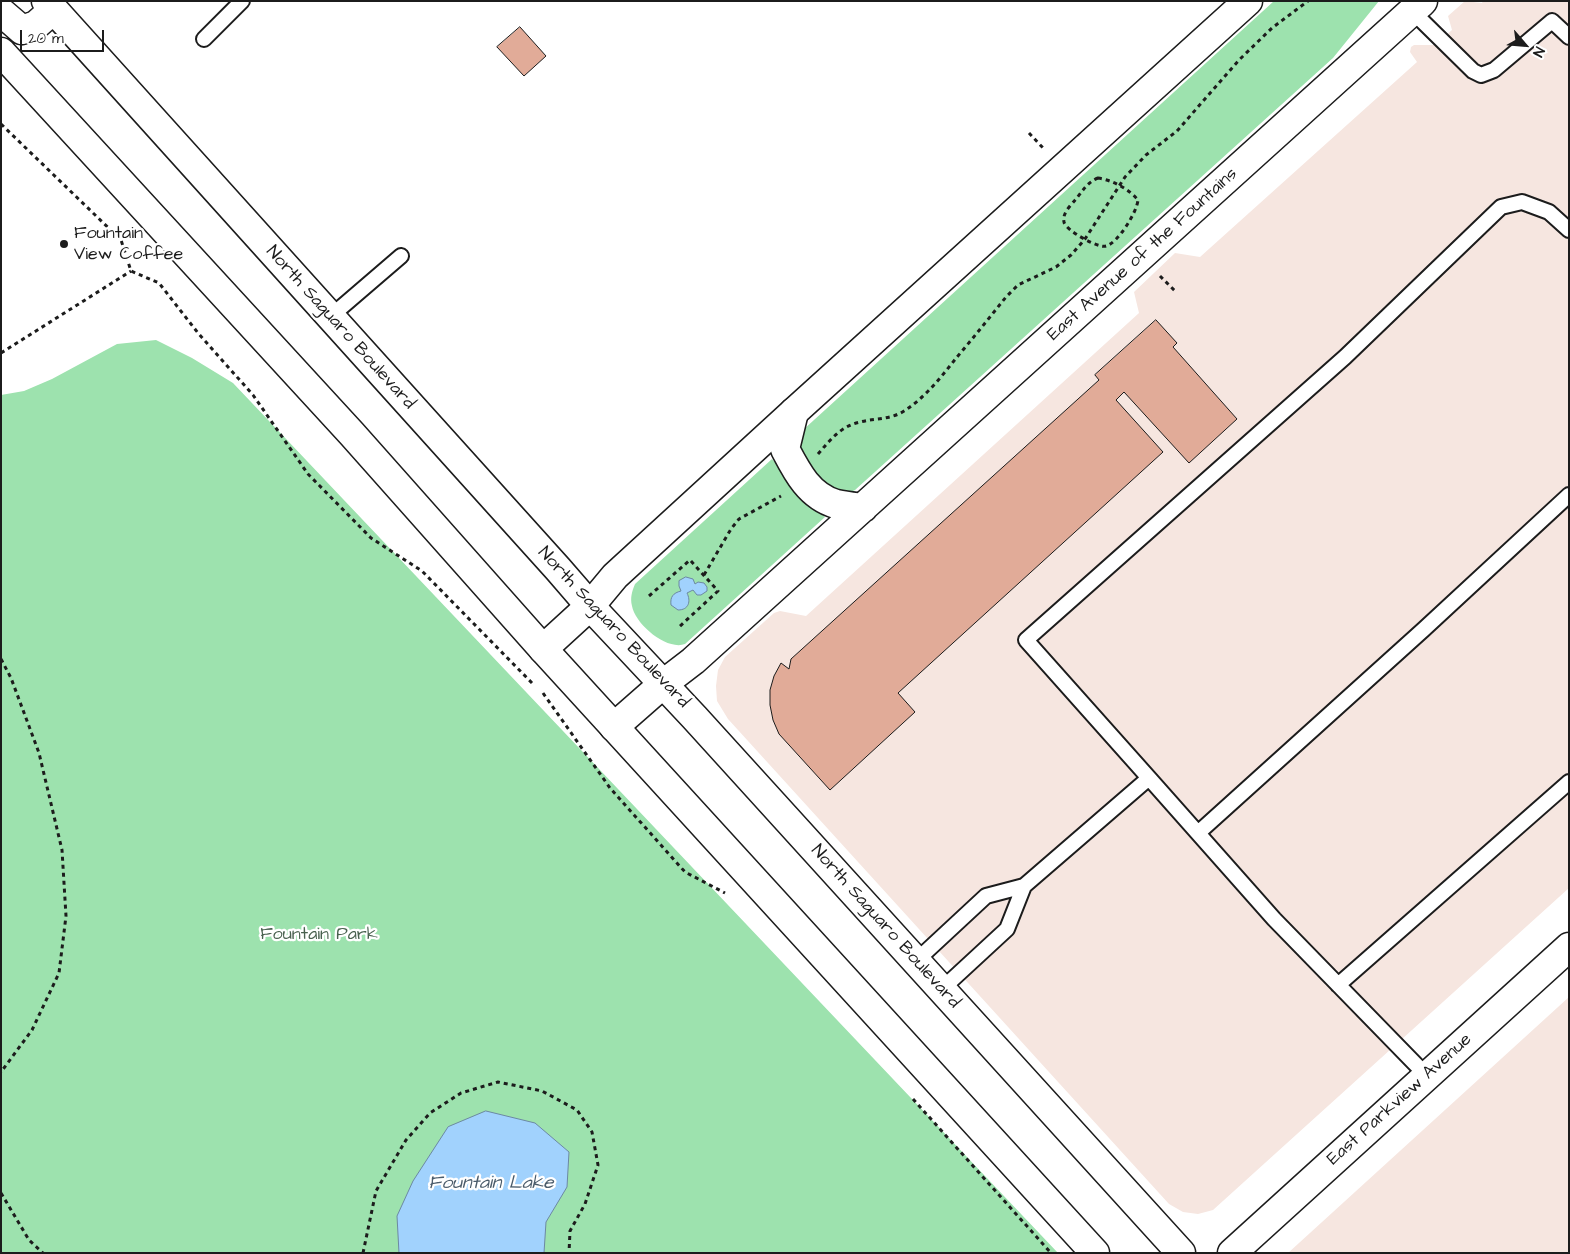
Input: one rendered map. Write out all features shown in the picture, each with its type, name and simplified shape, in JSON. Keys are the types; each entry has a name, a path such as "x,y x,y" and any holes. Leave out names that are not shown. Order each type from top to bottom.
{"main road":[{"path":"543,649 590,606 615,576 1248,1"},
{"path":"1,12 22,30 36,25 54,4"},
{"name":"North Saguaro Boulevard","path":"54,4 330,317 590,606 664,684 1181,1253"},
{"name":"East Avenue of the Fountains","path":"614,727 693,661 864,508 1419,5"},
{"path":"1,52 352,434 543,649 1095,1253"},
{"path":"794,412 785,449 800,477 820,498 837,504 864,508"},
{"name":"East Parkview Avenue","path":"1232,1253 1569,947"}],"lane":[{"path":"204,40 242,1"},
{"path":"1419,5 1473,71 1480,75 1494,70 1552,21 1569,38"},
{"path":"1427,1076 1274,919 1026,640 1345,357 1502,207 1522,202 1549,212 1569,230"},
{"path":"330,317 401,256"},
{"path":"1198,833 1569,495"},
{"path":"916,961 986,896 1024,886 1148,778"},
{"path":"1338,985 1569,782"},
{"path":"942,989 1007,929 1024,886"}],"path":[{"path":"704,575 739,519 784,494 844,427 858,422 888,418 904,411 936,382 1018,285 1056,267 1072,255 1085,239 1125,176 1146,155 1177,131 1239,60 1272,28 1308,1"},
{"path":"1,124 121,240 131,271 158,283 198,334 253,395 308,474 371,538 422,571 536,686"},
{"path":"1029,133 1049,154"},
{"path":"1098,178 1108,179 1119,186 1134,195 1138,200 1137,208 1114,242 1104,247 1097,246 1067,228 1064,222 1065,213 1090,181 1098,178"},
{"path":"1,353 131,271"},
{"path":"1156,271 1177,293"},
{"path":"649,596 690,560 718,591 679,627"},
{"path":"1,659 11,678 39,753 62,850 66,916 59,973 32,1030 1,1072"},
{"path":"542,692 610,788 685,872 726,893"},
{"path":"363,1253 376,1191 406,1140 430,1113 461,1093 498,1082 542,1091 577,1110 592,1132 598,1165 585,1204 570,1232 569,1253"},
{"path":"907,1092 1051,1253"},
{"path":"1,1193 29,1240 43,1253"}],"shaded area":[{"path":"1465,1 1482,3 1483,1 1569,1 1569,888 1213,1210 1198,1214 1183,1212 1169,1204 728,719 717,701 718,670 725,657 774,613 780,611 806,616 1139,313 1134,292 1175,253 1200,257 1417,62 1410,52 1411,47 1414,45 1435,45 1452,30 1448,16"},
{"path":"1569,997 1569,1253 1288,1253"}],"green space":[{"path":"1274,1 1379,1 1333,58 855,490 849,493 834,493 800,461 799,436 803,430"},
{"name":"Fountain Park","path":"156,340 192,358 233,383 1058,1253 1,1253 1,395 24,391 52,379 117,344"},
{"path":"772,459 825,517 685,644 670,644 661,640 645,628 634,613 631,600 635,584"}],"water":[{"path":"686,577 693,579 695,584 698,582 704,583 707,591 701,595 697,595 693,590 687,593 689,599 687,607 678,610 671,605 671,600 674,594 681,591 679,581"},
{"name":"Fountain Lake","path":"486,1111 535,1123 569,1152 567,1187 546,1222 544,1253 399,1253 397,1216 413,1181 448,1127"}],"building":[{"path":"520,27 546,56 524,76 497,47"},
{"path":"1156,320 1177,343 1173,347 1237,419 1189,463 1124,392 1116,400 1163,452 898,693 915,712 830,790 779,734 773,720 770,690 774,676 781,663 789,669 791,659 1099,380 1095,375"}],"place":[{"name":"Fountain View Coffee","path":"64,244"}]}
